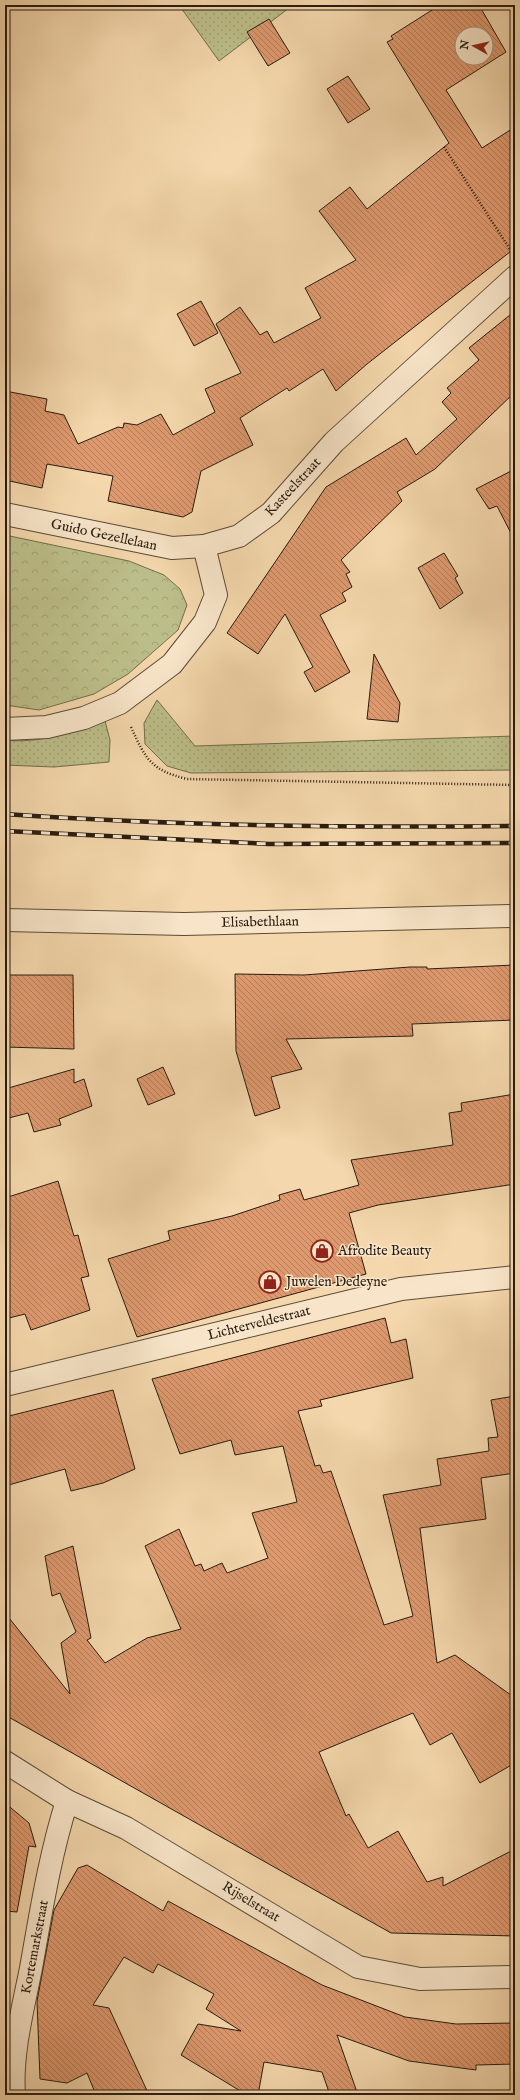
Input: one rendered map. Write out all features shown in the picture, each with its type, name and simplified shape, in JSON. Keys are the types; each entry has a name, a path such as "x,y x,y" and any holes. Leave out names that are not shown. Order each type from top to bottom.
{"street":[{"name":"Kasteelstraat","path":"204,546 238,536 271,513 334,442 515,277"},
{"name":"Guido Gezellelaan","path":"5,514 172,548 204,546"},
{"path":"5,729 46,727 84,718 120,703 172,664 204,622 216,595 204,546"},
{"name":"Elisabethlaan","path":"5,920 184,924 515,916"},
{"name":"Lichterveldestraat","path":"5,1385 400,1289 515,1277"},
{"name":"Rijselstraat","path":"5,1762 67,1801 126,1828 358,1967 420,1979 515,1977"},
{"name":"Kortemarkstraat","path":"11,2084 21,2017 54,1845 67,1801"}],"path":[{"path":"444,147 515,256"},
{"path":"120,703 141,750 152,763 166,774 187,779 515,785"}],"green space":[{"path":"179,5 293,5 219,61"},
{"path":"5,535 129,561 164,575 180,589 187,605 178,630 128,674 94,694 39,710 5,705"},
{"path":"157,700 195,746 515,736 515,770 191,773 167,766 145,744 144,723"},
{"path":"105,721 110,740 109,762 54,767 5,765 5,740 18,741 43,739 68,733"}],"building":[{"path":"440,5 479,5 491,26 454,26 454,66 484,66 446,90 482,148 515,127 515,248 367,364 336,391 323,369 289,391 287,388 240,418 253,445 201,471 192,512 183,517 108,501 113,476 47,464 42,488 5,480 5,391 47,399 45,411 64,415 78,444 118,427 123,428 124,423 137,425 161,414 173,435 215,412 205,389 241,373 216,324 240,307 260,335 267,331 274,343 321,318 305,288 356,260 319,211 350,187 367,209 449,143 387,42 393,39 391,36"},
{"path":"269,19 290,53 268,66 247,32"},
{"path":"494,31 506,52 494,60"},
{"path":"348,76 370,109 348,123 327,89"},
{"path":"201,301 218,333 194,346 177,314"},
{"path":"515,311 515,392 435,469 397,492 402,501 341,560 350,572 346,574 352,587 342,593 346,601 320,615 350,672 315,692 304,672 313,667 285,614 258,654 227,633 326,487 406,438 416,455 457,419 442,402 451,393 447,388 479,360 469,348"},
{"path":"515,469 515,541 497,506 489,509 476,489"},
{"path":"444,553 458,576 455,578 463,593 440,609 418,568"},
{"path":"374,654 400,703 398,722 367,719"},
{"path":"515,965 515,1020 412,1024 413,1036 286,1039 302,1069 271,1077 280,1108 255,1116 236,1051 235,974 304,975 410,967 427,967 427,969"},
{"path":"5,975 73,975 74,1049 5,1047"},
{"path":"163,1067 175,1094 148,1105 137,1079"},
{"path":"74,1069 74,1083 84,1079 92,1106 59,1119 61,1125 34,1132 28,1113 5,1119 5,1089"},
{"path":"515,1094 515,1184 378,1205 349,1213 366,1274 137,1337 108,1259 170,1240 168,1231 232,1216 280,1200 279,1195 300,1189 304,1200 359,1185 351,1160 453,1145 449,1113 462,1111 461,1103"},
{"path":"58,1181 74,1236 78,1235 89,1276 81,1278 90,1310 31,1330 25,1314 5,1319 5,1198"},
{"path":"385,1318 391,1343 406,1339 413,1378 320,1400 322,1406 298,1411 315,1466 320,1465 323,1473 331,1471 384,1625 413,1616 383,1495 441,1485 437,1459 489,1451 488,1438 498,1437 491,1400 515,1396 515,1473 481,1478 486,1519 420,1528 437,1663 455,1655 515,1698 515,1763 480,1783 452,1733 430,1745 413,1713 319,1752 346,1816 349,1814 368,1848 398,1831 427,1882 443,1877 443,1886 515,1849 515,1936 391,1933 5,1715 5,1613 70,1694 61,1643 76,1632 60,1593 52,1596 45,1556 73,1546 91,1638 87,1640 105,1663 147,1638 181,1629 145,1546 179,1529 195,1566 201,1564 204,1571 222,1563 227,1573 268,1558 252,1513 297,1502 283,1446 235,1455 231,1440 180,1454 152,1379"},
{"path":"113,1390 135,1469 103,1483 71,1491 65,1469 5,1486 5,1417"},
{"path":"5,1803 29,1823 36,1847 29,1846 17,1912 5,1911"},
{"path":"87,1865 163,1911 168,1901 322,1985 405,2017 456,2024 515,2023 515,2064 476,2065 476,2070 409,2061 337,2035 358,2095 330,2095 322,2072 264,2062 258,2095 247,2095 181,2055 198,2024 241,2031 206,2009 214,1994 158,1964 153,1973 124,1957 93,2005 109,2008 149,2095 96,2095 87,2073 67,2083 40,2079 37,2001 54,1910 78,1868"}],"railway":[{"path":"5,814 196,824 388,827 515,826"},
{"path":"5,831 269,844 515,843"}],"place":[{"name":"Afrodite Beauty","path":"322,1251"},
{"name":"Juwelen Dedeyne","path":"270,1282"}]}
